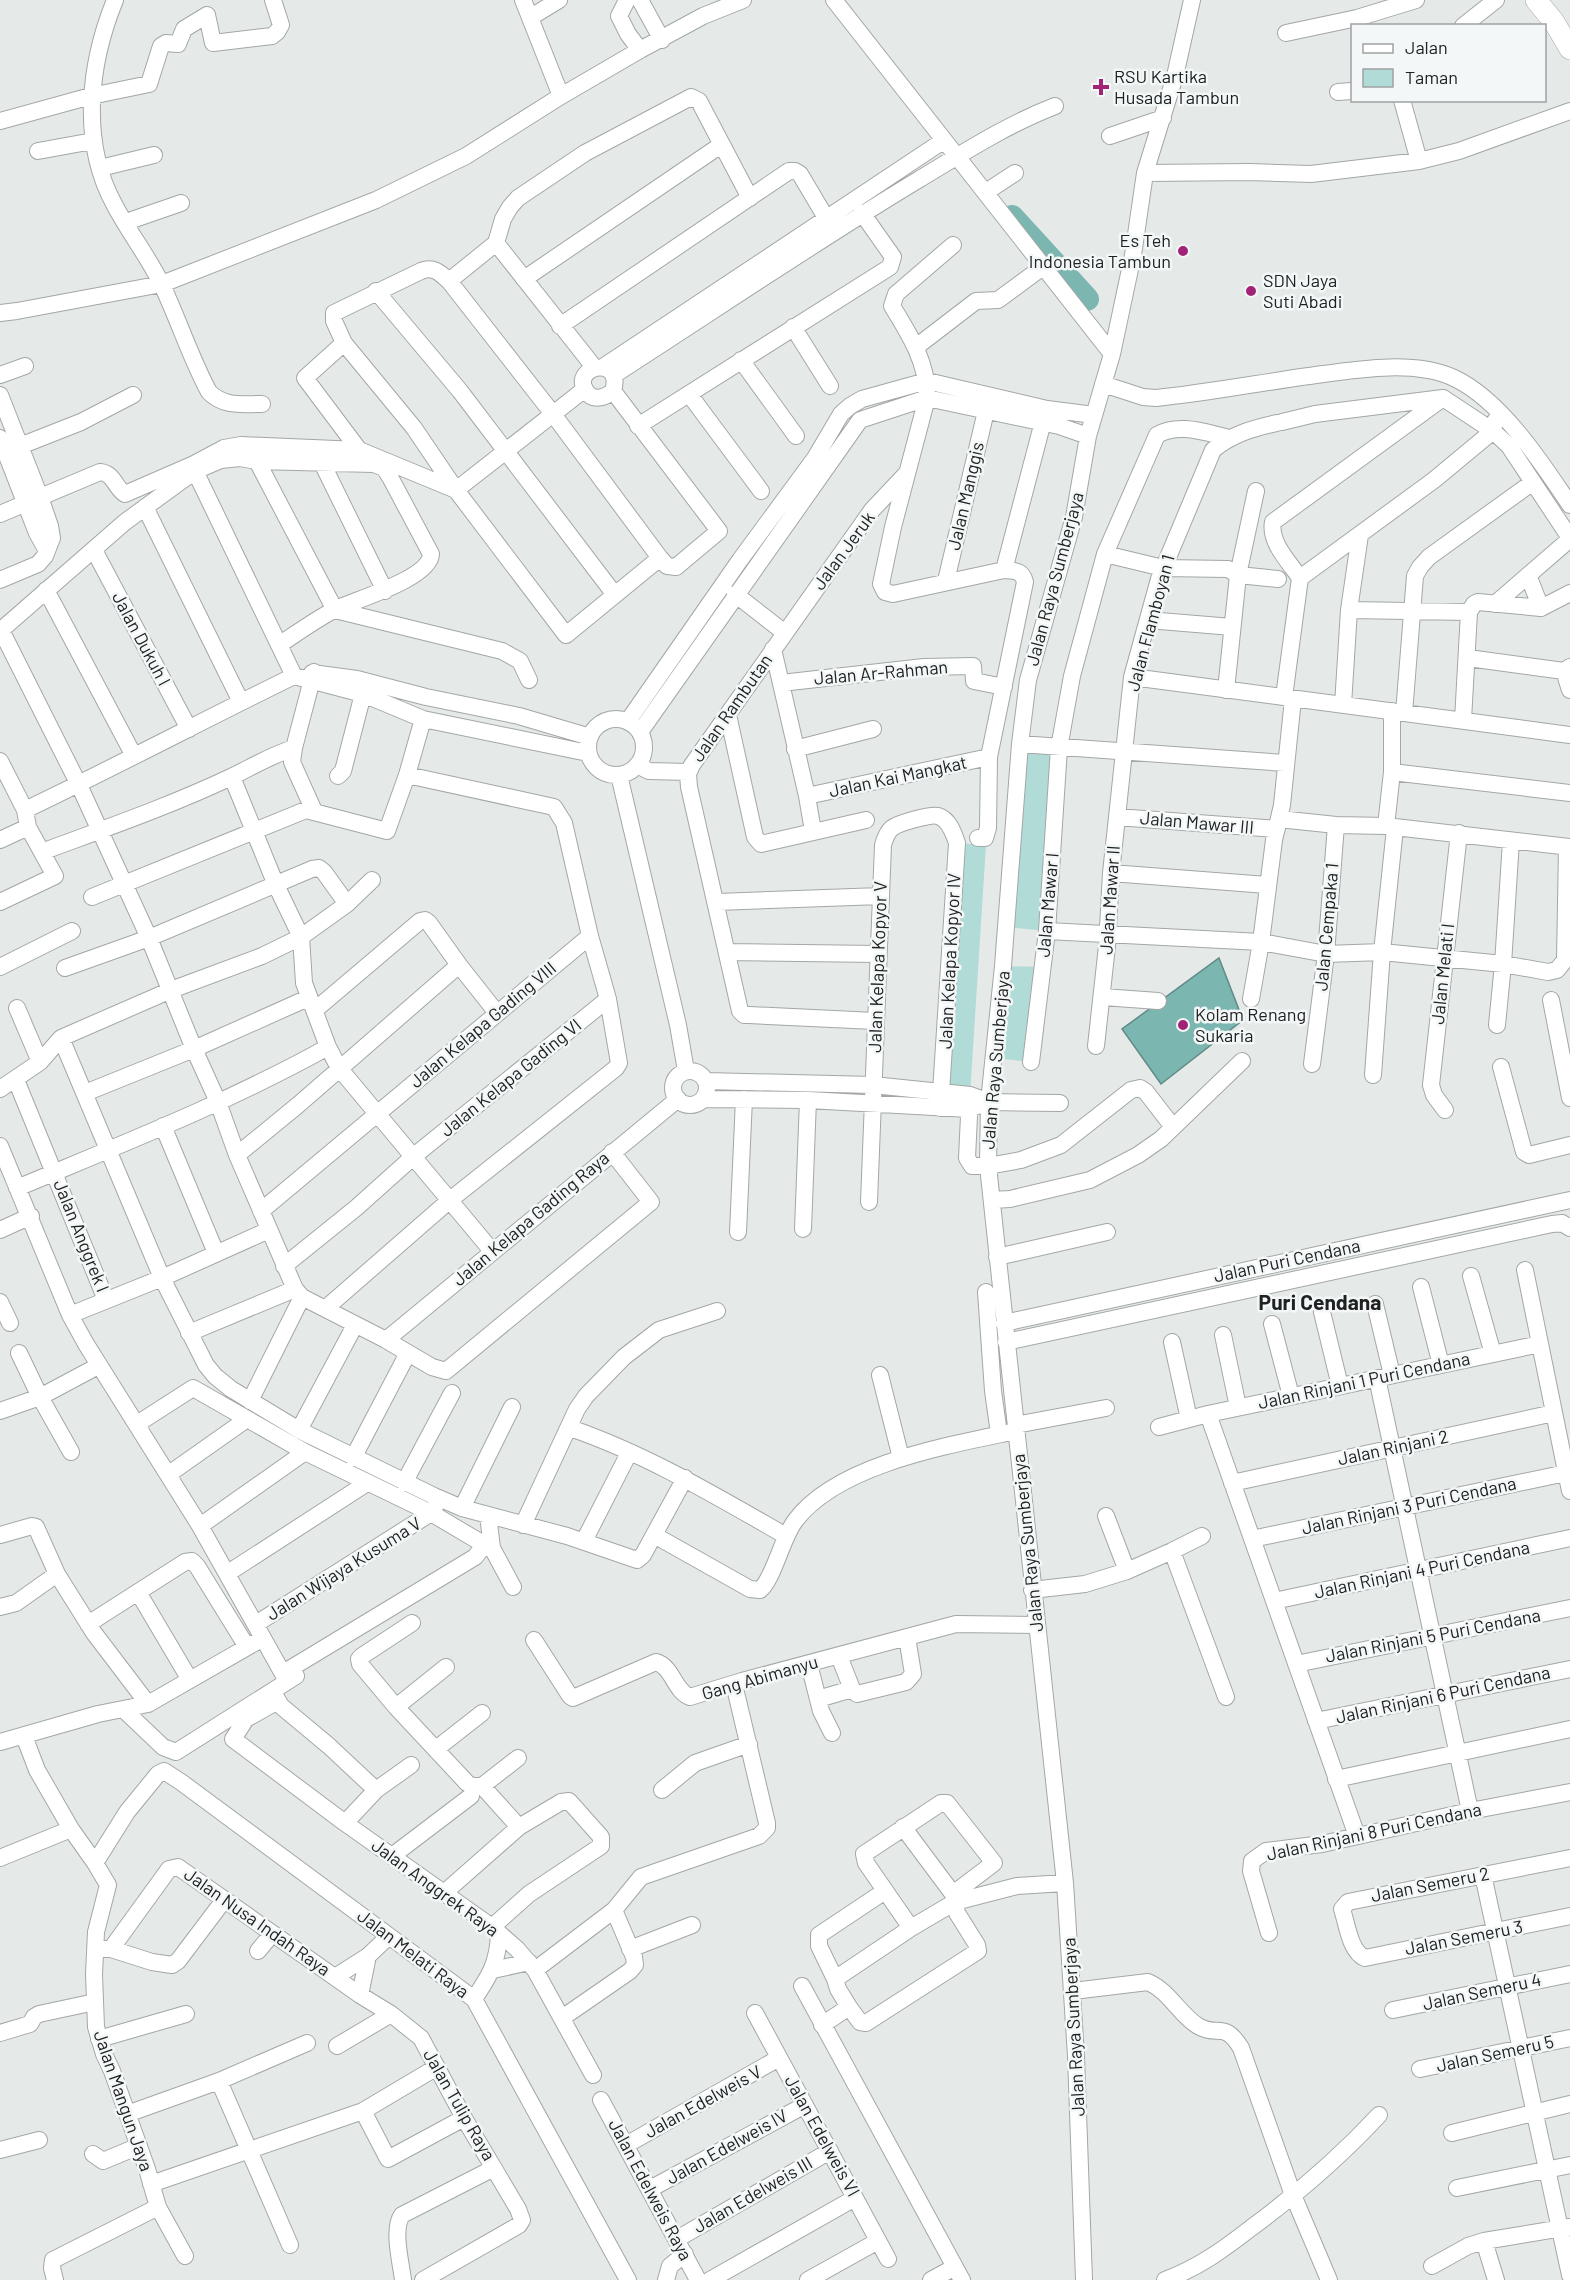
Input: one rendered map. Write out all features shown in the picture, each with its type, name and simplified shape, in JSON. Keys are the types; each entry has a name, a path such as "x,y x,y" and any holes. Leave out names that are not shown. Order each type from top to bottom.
{"main road":[{"path":"1536,0 1554,22 1570,49"}],"street":[{"path":"115,0 103,38 91,96 93,141 103,181 114,206 126,222 162,284 209,392 217,400 226,404 262,405"},
{"path":"206,7 213,43 272,36 281,25 273,0"},
{"path":"524,0 561,96"},
{"path":"531,17 559,0"},
{"path":"627,0 619,16 628,34 640,50"},
{"path":"640,0 662,40"},
{"path":"0,313 162,284 293,234 426,177 466,156 561,96 640,50 703,16 743,0"},
{"path":"834,0 1112,354"},
{"name":"Jalan Raya Sumberjaya","path":"1084,2280 1073,1991 1065,1883 988,1166 989,1102 1003,966 1020,744 1028,680 1074,517 1088,436 1112,354 1133,255 1145,173 1175,76 1191,0"},
{"path":"1286,33 1357,18 1416,0"},
{"path":"1466,24 1496,0"},
{"path":"0,121 91,96 149,84 162,46 178,44 184,29 206,7"},
{"path":"449,281 496,243 503,219 518,198 585,153 691,97 699,101 750,198"},
{"path":"1403,102 1419,161"},
{"path":"830,225 862,213 955,156 1025,118 1055,106"},
{"path":"1145,173 1311,174 1419,161 1459,151 1570,111"},
{"path":"1110,136 1163,118"},
{"path":"38,151 93,141"},
{"path":"606,375 607,396 598,398 591,396 585,389 584,381 587,373 606,375 830,225 943,141"},
{"path":"524,279 721,145"},
{"path":"100,168 154,154"},
{"path":"560,326 789,171 800,174 830,225"},
{"path":"986,192 1015,173"},
{"path":"126,222 181,203"},
{"path":"638,426 892,265 893,257 862,213"},
{"path":"496,243 560,326 606,375 638,426 719,531 676,567 667,566 660,558 553,414 449,281 438,271 428,269 376,291 334,313 334,321 345,343 414,428 456,490 566,634 660,558"},
{"path":"953,245 893,297 892,306 916,347 927,381 927,398 893,527 881,584 882,590 893,594 1004,570 1022,573 1025,582 989,757 988,828 984,838 978,838"},
{"path":"916,347 976,300 998,300 1044,266"},
{"path":"376,291 460,391 615,595"},
{"path":"793,327 830,386"},
{"path":"345,343 305,378 359,450"},
{"path":"741,360 796,436"},
{"path":"0,375 25,366"},
{"path":"1103,384 1143,397 1156,398 1363,369 1416,369 1442,374 1455,379 1497,410 1549,472 1570,503"},
{"path":"634,727 740,560 815,458 844,410 862,399 927,381 1045,416 1088,436"},
{"path":"456,490 585,389"},
{"path":"0,394 7,439 32,500 47,551 38,564 0,580"},
{"path":"689,394 761,491"},
{"path":"7,439 81,422 133,395"},
{"path":"634,727 735,594 857,422 869,415 927,398 986,411 1045,416 1094,415"},
{"path":"1251,999 1261,942 1267,885 1284,788 1288,698 1300,578 1274,539 1273,522 1443,399"},
{"path":"1230,438 1249,429 1315,414 1443,399 1493,431 1514,453 1570,539 1495,604"},
{"path":"1300,578 1434,480 1493,431 1497,410"},
{"name":"Jalan Manggis","path":"946,581 986,411"},
{"path":"1004,570 1045,416"},
{"name":"Jalan Mawar I","path":"1031,1062 1047,931 1059,748 1072,676 1105,554 1157,435 1166,429 1186,428 1230,438"},
{"name":"Jalan Flamboyan 1","path":"1125,753 1132,678 1163,567 1213,450 1230,438"},
{"path":"0,514 100,472 110,475 120,491 125,494 194,464 224,448 259,444 359,450 456,490"},
{"path":"279,645 335,610 385,591 430,562 431,554 384,468 374,464 257,461 240,458 221,460 195,471 125,522 1,630 101,830 171,990 284,1266 298,1293 432,1367 447,1371 651,1202 612,1152"},
{"path":"257,461 335,610 502,651 520,661 529,680"},
{"path":"322,463 385,591"},
{"path":"195,471 279,645 306,677 363,694 423,720 589,745"},
{"name":"Jalan Jeruk","path":"785,633 872,510 908,473"},
{"path":"1373,1076 1392,772 1415,576 1430,557 1533,482"},
{"path":"1226,690 1232,627 1233,572 1256,490"},
{"path":"145,507 241,702"},
{"path":"1343,705 1349,610 1360,535"},
{"name":"Jalan Dukuh I","path":"94,550 189,729"},
{"path":"1105,554 1163,567 1233,572 1278,579"},
{"path":"1528,575 1541,608"},
{"path":"46,590 134,756"},
{"path":"1463,720 1469,612 1475,603 1541,608 1570,593"},
{"path":"735,594 785,633"},
{"path":"1349,610 1469,612"},
{"path":"1148,620 1232,627"},
{"name":"Jalan Rambutan","path":"689,779 728,715 785,633"},
{"path":"773,649 813,831"},
{"path":"1467,658 1567,669 1570,690"},
{"name":"Jalan Ar-Rahman","path":"781,683 924,667 973,666 974,681 1004,687"},
{"path":"25,810 80,785 241,702 306,677 357,679 426,697 519,716 589,745"},
{"path":"306,677 292,762 314,811"},
{"path":"1132,678 1570,735"},
{"path":"338,776 343,771 363,694"},
{"path":"728,715 755,837 764,844 866,820"},
{"path":"613,719 634,727 644,743 644,754 630,771 619,775 609,774 600,770 593,763 589,745 593,730 605,721 613,719"},
{"path":"92,897 297,813 314,811 387,831 423,720"},
{"path":"795,749 873,729"},
{"path":"1020,744 1285,764"},
{"path":"47,850 232,777 278,753 294,748"},
{"name":"Jalan Mawar II","path":"1096,1047 1103,997 1111,873 1125,753"},
{"name":"Jalan Kai Mangkat","path":"807,796 989,757"},
{"path":"0,761 25,810 28,827 55,876 0,902"},
{"path":"637,765 649,771 689,779 740,1011 744,1015 875,1021"},
{"path":"1392,772 1570,793"},
{"path":"326,1308 450,1200 616,1068 620,1058 609,999 590,936 564,823 558,810 554,807 407,775"},
{"path":"619,775 678,1025 686,1071"},
{"path":"232,777 276,885 301,937 304,983 328,1047 339,1068 492,1251"},
{"name":"Jalan Kelapa Kopyor V","path":"869,1202 883,845 889,830 895,825 932,815 943,818"},
{"name":"Jalan Mawar III","path":"1118,817 1390,827 1568,847"},
{"name":"Jalan Kelapa Kopyor IV","path":"941,1100 957,843 953,831 943,818"},
{"name":"Jalan Cempaka 1","path":"1312,1064 1326,954 1336,825"},
{"path":"0,840 28,827"},
{"name":"Jalan Melati I","path":"1444,1110 1434,1095 1431,1085 1459,833"},
{"path":"1497,1025 1511,841"},
{"path":"1047,931 1261,942 1326,954 1382,952 1503,964 1548,972 1557,970 1562,965 1565,952 1568,847"},
{"path":"65,968 149,938 312,869 319,868 324,872 347,904"},
{"path":"1111,873 1267,885"},
{"path":"0,1089 40,1062 61,1038 171,990 262,956 301,937 347,904 372,880"},
{"path":"717,902 881,896"},
{"path":"85,1093 311,1004 420,921 425,920 497,1013"},
{"path":"0,967 72,931"},
{"name":"Jalan Kelapa Gading VIII","path":"261,1210 590,936"},
{"path":"727,952 878,954"},
{"path":"237,1155 298,1106 459,965"},
{"path":"1103,997 1158,1001"},
{"name":"Jalan Kelapa Gading VI","path":"284,1266 356,1208 414,1156 609,999"},
{"path":"1551,1000 1570,1098"},
{"path":"17,1008 40,1062"},
{"path":"61,1038 162,1278 210,1370 231,1389 299,1430 404,1483 480,1542 482,1548 475,1557 285,1677 275,1696 176,1752 163,1747 123,1709"},
{"path":"17,1188 282,1073 328,1047"},
{"path":"992,1200 1010,1199 1090,1180 1138,1155 1173,1127 1242,1061"},
{"path":"1501,1067 1524,1152 1529,1155 1570,1145"},
{"path":"686,1071 698,1072 706,1081 707,1090 704,1098 696,1104 686,1104 675,1095 676,1078 686,1071"},
{"name":"Jalan Anggrek I","path":"16,1080 56,1172 106,1300"},
{"path":"706,1081 873,1085 941,1100 1060,1103"},
{"path":"970,1102 967,1158 972,1166 988,1166 1021,1160 1061,1145 1131,1090 1140,1088 1146,1092 1173,1127"},
{"path":"704,1098 808,1100 874,1109 941,1100"},
{"name":"Jalan Kelapa Gading Raya","path":"386,1340 678,1099"},
{"path":"738,1232 744,1099"},
{"path":"803,1229 808,1100"},
{"path":"163,1126 216,1252"},
{"path":"0,1146 31,1216 70,1315 98,1366 137,1424 228,1573 285,1677"},
{"name":"Jalan Puri Cendana","path":"1004,1323 1570,1200"},
{"path":"0,1230 31,1216"},
{"name":"Jalan Puri Cendana","path":"1006,1342 1552,1224 1562,1223 1570,1227"},
{"path":"70,1315 162,1278 269,1230"},
{"path":"997,1257 1107,1232"},
{"path":"1275,1264 1278,1283"},
{"path":"1525,1270 1570,1491"},
{"path":"1471,1276 1493,1354"},
{"path":"1420,1287 1442,1365"},
{"path":"986,1292 991,1370 999,1434"},
{"path":"189,1333 298,1293"},
{"path":"250,1401 298,1293"},
{"path":"1131,1294 1136,1315"},
{"path":"0,1302 10,1323"},
{"path":"1375,1304 1392,1448 1470,1811"},
{"path":"523,1525 577,1409 586,1396 632,1351 659,1330 717,1311"},
{"path":"1323,1312 1340,1386"},
{"path":"1272,1324 1291,1396"},
{"path":"299,1430 355,1325"},
{"path":"1223,1335 1238,1407"},
{"path":"1172,1342 1189,1419"},
{"name":"Jalan Rinjani 1 Puri Cendana","path":"1159,1427 1238,1407 1540,1344"},
{"path":"19,1353 39,1397 70,1452"},
{"path":"353,1458 408,1353"},
{"path":"0,1411 39,1397 98,1366"},
{"path":"879,1375 901,1458"},
{"path":"137,1424 193,1388 305,1452 367,1483 436,1506 462,1508 584,1541 637,1560 643,1555 685,1478"},
{"path":"404,1483 452,1393"},
{"path":"462,1508 512,1407"},
{"path":"654,1535 750,1589 760,1590 766,1583 795,1521 809,1505 843,1482 901,1458 930,1449 1106,1408"},
{"name":"Jalan Rinjani 2","path":"1232,1483 1554,1413"},
{"path":"1208,1414 1356,1836"},
{"path":"168,1474 247,1419"},
{"path":"570,1428 593,1436 685,1478 786,1536"},
{"path":"200,1526 305,1452"},
{"path":"584,1541 629,1453"},
{"name":"Jalan Rinjani 3 Puri Cendana","path":"1252,1539 1566,1473"},
{"path":"228,1573 367,1483"},
{"name":"Jalan Wijaya Kusuma V","path":"0,1742 98,1713 148,1704 247,1647 260,1631 436,1506"},
{"path":"488,1515 493,1550 513,1587"},
{"path":"1106,1516 1127,1571"},
{"path":"0,1535 32,1526 36,1527 57,1574 88,1624 148,1704"},
{"path":"1032,1590 1084,1584 1127,1571 1202,1536"},
{"name":"Jalan Rinjani 4 Puri Cendana","path":"1274,1601 1570,1538"},
{"path":"285,1677 475,1569 493,1550"},
{"path":"1172,1551 1226,1697"},
{"path":"88,1624 184,1562 192,1561 247,1647"},
{"path":"0,1607 16,1603 57,1574"},
{"path":"138,1592 190,1680"},
{"name":"Jalan Rinjani 5 Puri Cendana","path":"1296,1664 1570,1608"},
{"path":"412,1623 359,1659 360,1664 396,1707 467,1783 519,1827"},
{"name":"Gang Abimanyu","path":"534,1640 554,1674 573,1698 656,1662 664,1665 687,1697 956,1624 1037,1625"},
{"path":"839,1656 854,1693 860,1694 909,1681 913,1674 907,1637"},
{"path":"808,1664 818,1699 832,1733"},
{"path":"396,1707 446,1667"},
{"name":"Jalan Rinjani 6 Puri Cendana","path":"1316,1720 1570,1669"},
{"path":"493,1970 532,1966 614,1910 641,1877 764,1833 767,1823 734,1684"},
{"path":"818,1699 852,1689"},
{"path":"275,1696 376,1790"},
{"name":"Jalan Anggrek Raya","path":"275,1696 246,1719 233,1739 345,1823 495,1930 532,1966 593,2075"},
{"path":"436,1749 482,1713"},
{"path":"1336,1779 1570,1730"},
{"name":"Jalan Mangun Jaya","path":"24,1736 37,1770 71,1829 108,1885 96,1932 104,1949 94,2002 96,2027 139,2146 158,2207 185,2256"},
{"path":"662,1790 694,1763 749,1744"},
{"path":"392,1856 518,1758"},
{"path":"345,1823 376,1790 411,1765"},
{"name":"Jalan Melati Raya","path":"95,1863 127,1812 158,1774 164,1772 181,1782 474,1999 628,2280"},
{"name":"Jalan Rinjani 8 Puri Cendana","path":"1269,1933 1251,1871 1252,1861 1266,1851 1356,1836 1570,1792"},
{"path":"444,1893 519,1827 565,1800 575,1806 601,1837 602,1843 597,1850 529,1894 495,1930 499,1951 493,1970 474,1999"},
{"path":"835,1979 911,1928 954,1898 994,1863 947,1803 938,1803 864,1854 866,1863 911,1928"},
{"path":"885,1891 819,1935 819,1946 838,1989 860,2022 866,2023 978,1951 978,1947 957,1913 954,1898 903,1827"},
{"path":"0,1858 71,1829"},
{"name":"Jalan Semeru 2","path":"1359,1954 1342,1909 1348,1902 1570,1858"},
{"name":"Jalan Nusa Indah Raya","path":"104,1949 169,1869 178,1867 366,1998"},
{"path":"1483,1875 1547,2169 1565,2228 1570,2275"},
{"path":"954,1898 1017,1886 1065,1883"},
{"path":"104,1949 171,1965 178,1961 224,1900"},
{"path":"562,2018 633,1968 635,1961 614,1910"},
{"name":"Jalan Semeru 3","path":"1359,1954 1365,1958 1570,1916"},
{"path":"630,1949 692,1925"},
{"path":"258,1951 272,1934"},
{"path":"335,1977 368,1956 389,1936"},
{"path":"366,1998 368,1956"},
{"name":"Jalan Semeru 4","path":"1393,2010 1570,1974"},
{"path":"1073,1991 1148,1982 1177,2004 1200,2028 1226,2031 1234,2037 1241,2048 1293,2195 1329,2280"},
{"path":"802,1986 958,2273 931,2280"},
{"name":"Jalan Tulip Raya","path":"366,1998 421,2038 464,2118 522,2216 519,2225 423,2280"},
{"path":"0,2033 30,2024 39,2014 94,2002"},
{"path":"822,2025 849,2007"},
{"name":"Jalan Edelweis VI","path":"755,2013 888,2259"},
{"path":"99,2038 186,2014"},
{"path":"337,2046 391,2014"},
{"name":"Jalan Semeru 5","path":"1420,2069 1570,2038"},
{"path":"127,2114 219,2081 307,2043"},
{"name":"Jalan Edelweis V","path":"626,2145 779,2058"},
{"path":"151,2184 363,2111 437,2067"},
{"path":"219,2081 290,2245"},
{"name":"Jalan Edelweis Raya","path":"602,2100 698,2280"},
{"name":"Jalan Edelweis IV","path":"650,2189 805,2104"},
{"path":"1452,2133 1570,2104"},
{"path":"363,2111 388,2159 464,2118"},
{"path":"1165,2280 1185,2273 1213,2257 1293,2195 1379,2115"},
{"path":"0,2150 39,2140"},
{"path":"93,2154 103,2161 139,2146"},
{"name":"Jalan Edelweis III","path":"681,2246 830,2151"},
{"path":"1457,2188 1570,2165"},
{"path":"403,2280 398,2233 398,2224 402,2215 494,2168"},
{"path":"710,2280 855,2198"},
{"path":"56,2280 52,2268 54,2260 158,2207"},
{"path":"1432,2266 1468,2246 1485,2241 1565,2228"},
{"path":"808,2280 878,2241"},
{"path":"1485,2241 1496,2280"},
{"path":"666,2280 670,2266 681,2246"}],"green space":[{"path":"1020,744 1059,748 1047,931 1005,927"},
{"path":"957,843 986,845 970,1095 942,1092"},
{"path":"1003,966 1043,967 1031,1062 994,1058"}],"shaded area":[{"name":"Kolam Renang Sukaria","path":"1219,958 1243,1020 1161,1084 1122,1029"}],"waterway":[{"path":"1012,217 1087,299"}],"place":[{"name":"RSU Kartika Husada Tambun","path":"1101,87"},
{"name":"Es Teh Indonesia Tambun","path":"1183,251"},
{"name":"SDN Jaya Suti Abadi","path":"1251,291"},
{"name":"Kolam Renang Sukaria","path":"1183,1025"}],"district":[{"name":"Puri Cendana","path":"1320,1303"}]}
